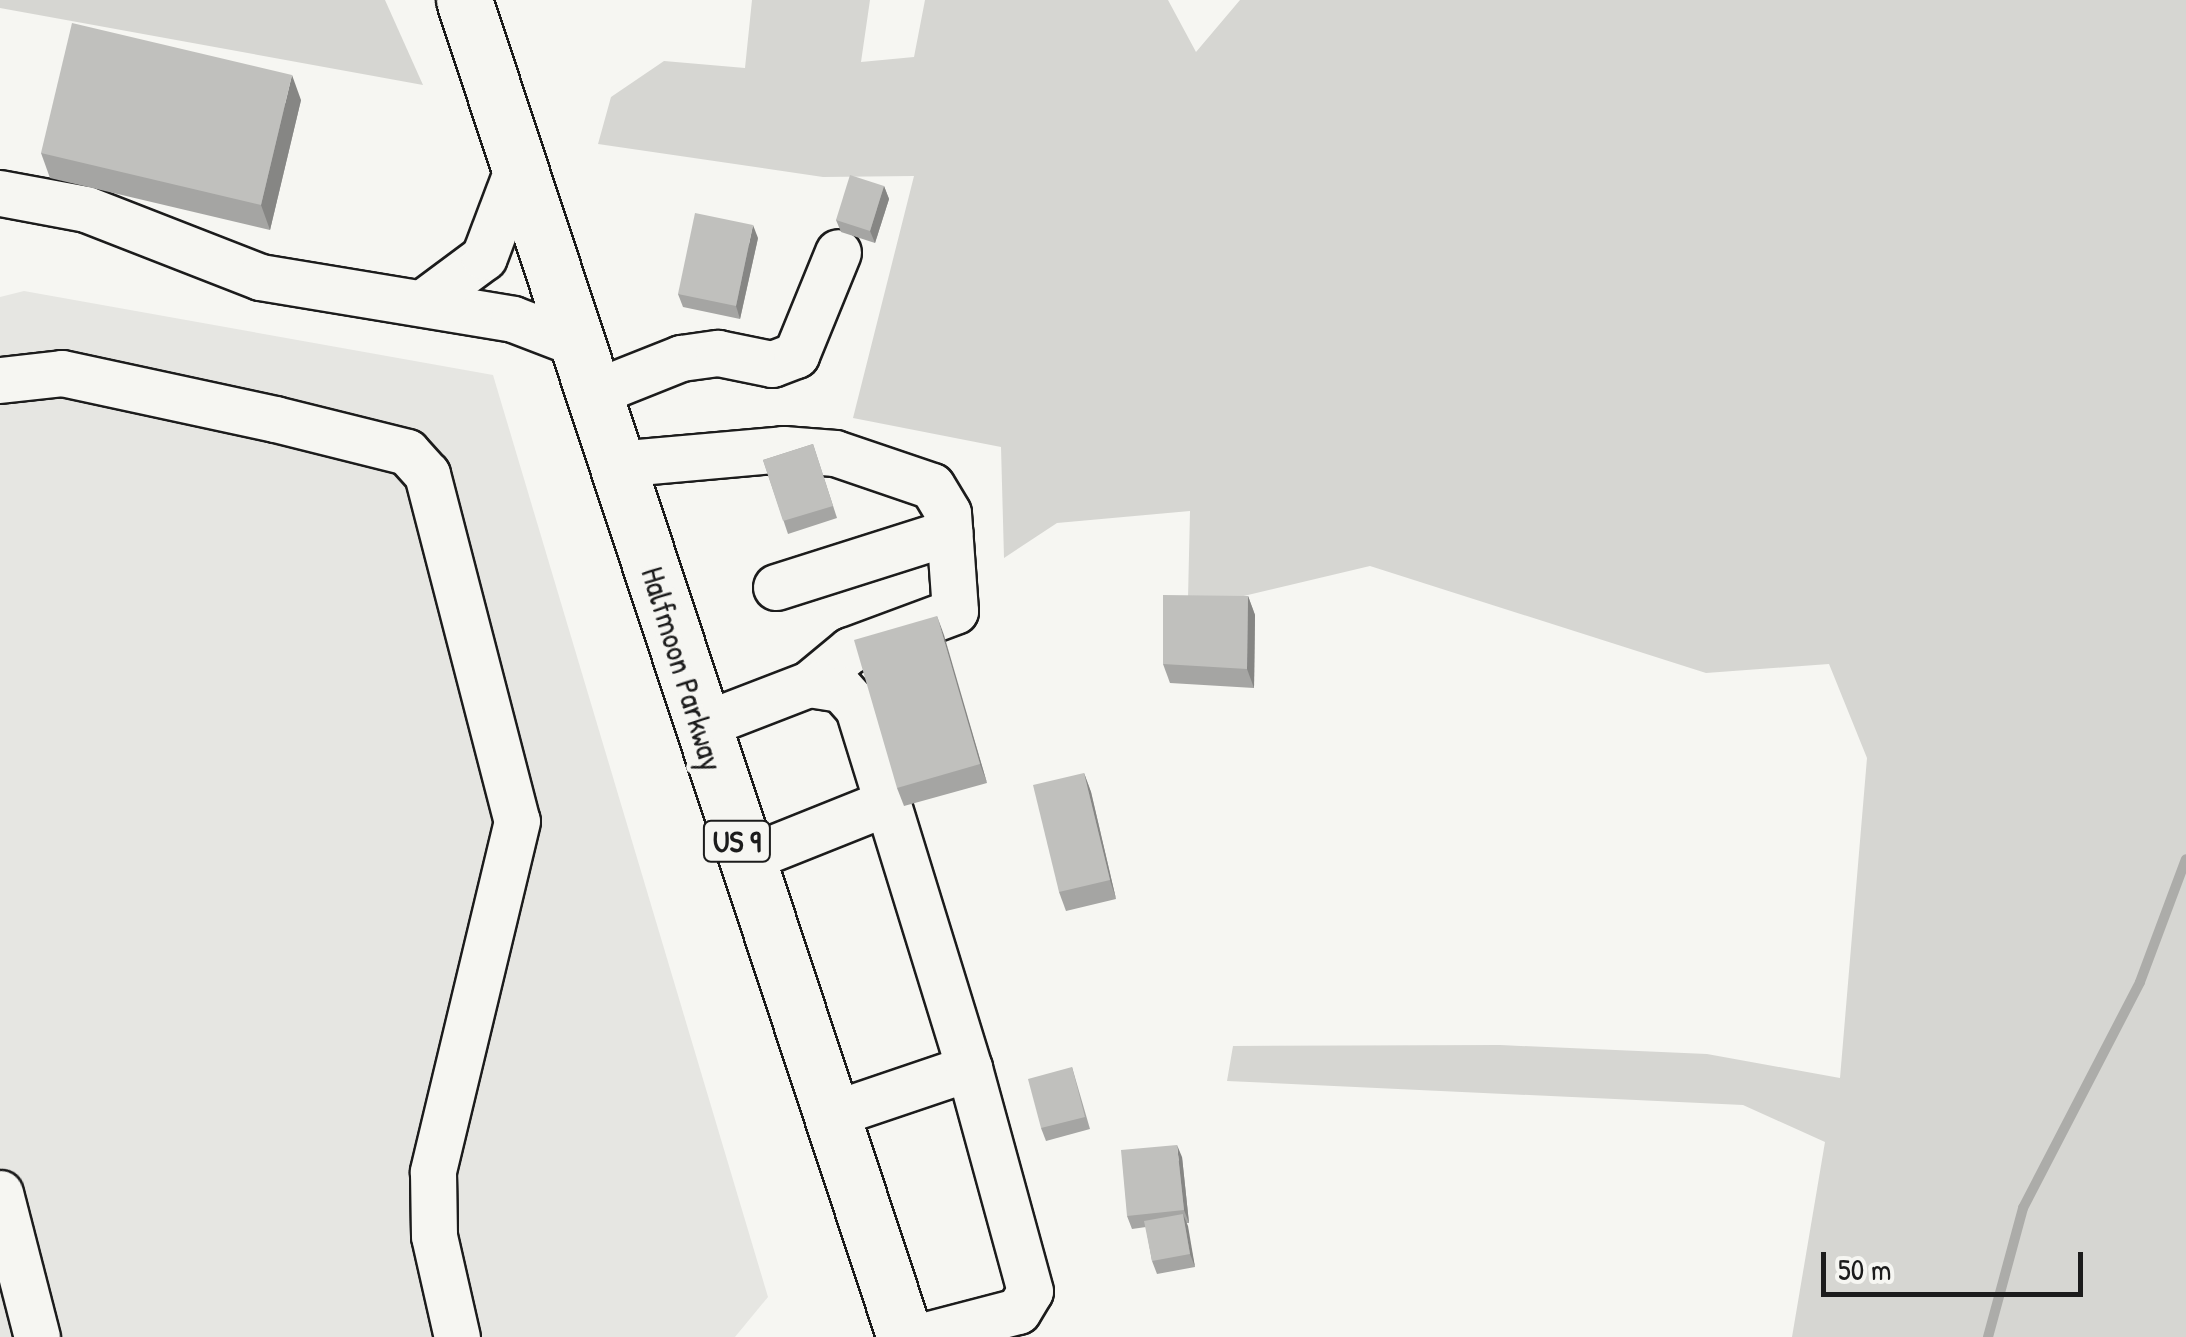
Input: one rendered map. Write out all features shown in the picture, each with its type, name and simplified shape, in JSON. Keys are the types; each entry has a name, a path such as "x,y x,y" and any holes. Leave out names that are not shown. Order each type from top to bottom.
{"main road":[{"name":"Halfmoon Parkway","path":"464,0 743,860 904,1337"}],"lane":[{"path":"422,303 484,257 518,167"},
{"path":"0,193 86,209 260,277 422,303 584,368 718,353 772,364 796,355 838,252"},
{"path":"0,380 62,373 236,411 407,452 427,474 517,820 433,1172 434,1236 458,1337"},
{"path":"616,464 783,449 835,453 932,486 949,532 955,611 850,650 808,684 700,726"},
{"path":"776,587 949,532"},
{"path":"808,684 841,689 858,708 969,1068 1030,1291 1018,1311 918,1337"},
{"path":"743,860 868,817 884,792"},
{"path":"830,1114 969,1068"},
{"path":"0,1193 37,1337"}],"shaded area":[{"path":"0,0 385,0 423,85 0,8"},
{"path":"752,0 870,0 861,62 914,57 925,0 1168,0 1196,52 1240,0 2186,0 2186,1337 1792,1337 1825,1142 1743,1105 1227,1081 1233,1046 1500,1045 1707,1054 1840,1078 1867,758 1829,664 1706,673 1370,566 1231,599 1188,598 1190,511 1057,523 1004,558 1001,447 853,418 914,176 823,177 598,144 611,97 664,61 745,68"},
{"path":"24,291 493,375 768,1297 735,1337 0,1337 0,297"}],"building":[{"path":"72,23 292,75 261,205 41,153"},
{"path":"850,175 884,186 870,231 836,220"},
{"path":"695,213 753,225 736,306 678,294"},
{"path":"813,444 833,506 783,521 763,460"},
{"path":"1163,595 1248,596 1247,669 1163,664"},
{"path":"937,616 980,764 897,788 854,640"},
{"path":"1084,773 1110,880 1059,892 1033,785"},
{"path":"1072,1067 1085,1117 1041,1128 1028,1079"},
{"path":"1177,1145 1184,1210 1127,1216 1121,1150"},
{"path":"1183,1214 1190,1254 1152,1261 1144,1221"}],"waterway":[{"path":"1988,1337 2023,1208 2140,982 2186,859"}]}
